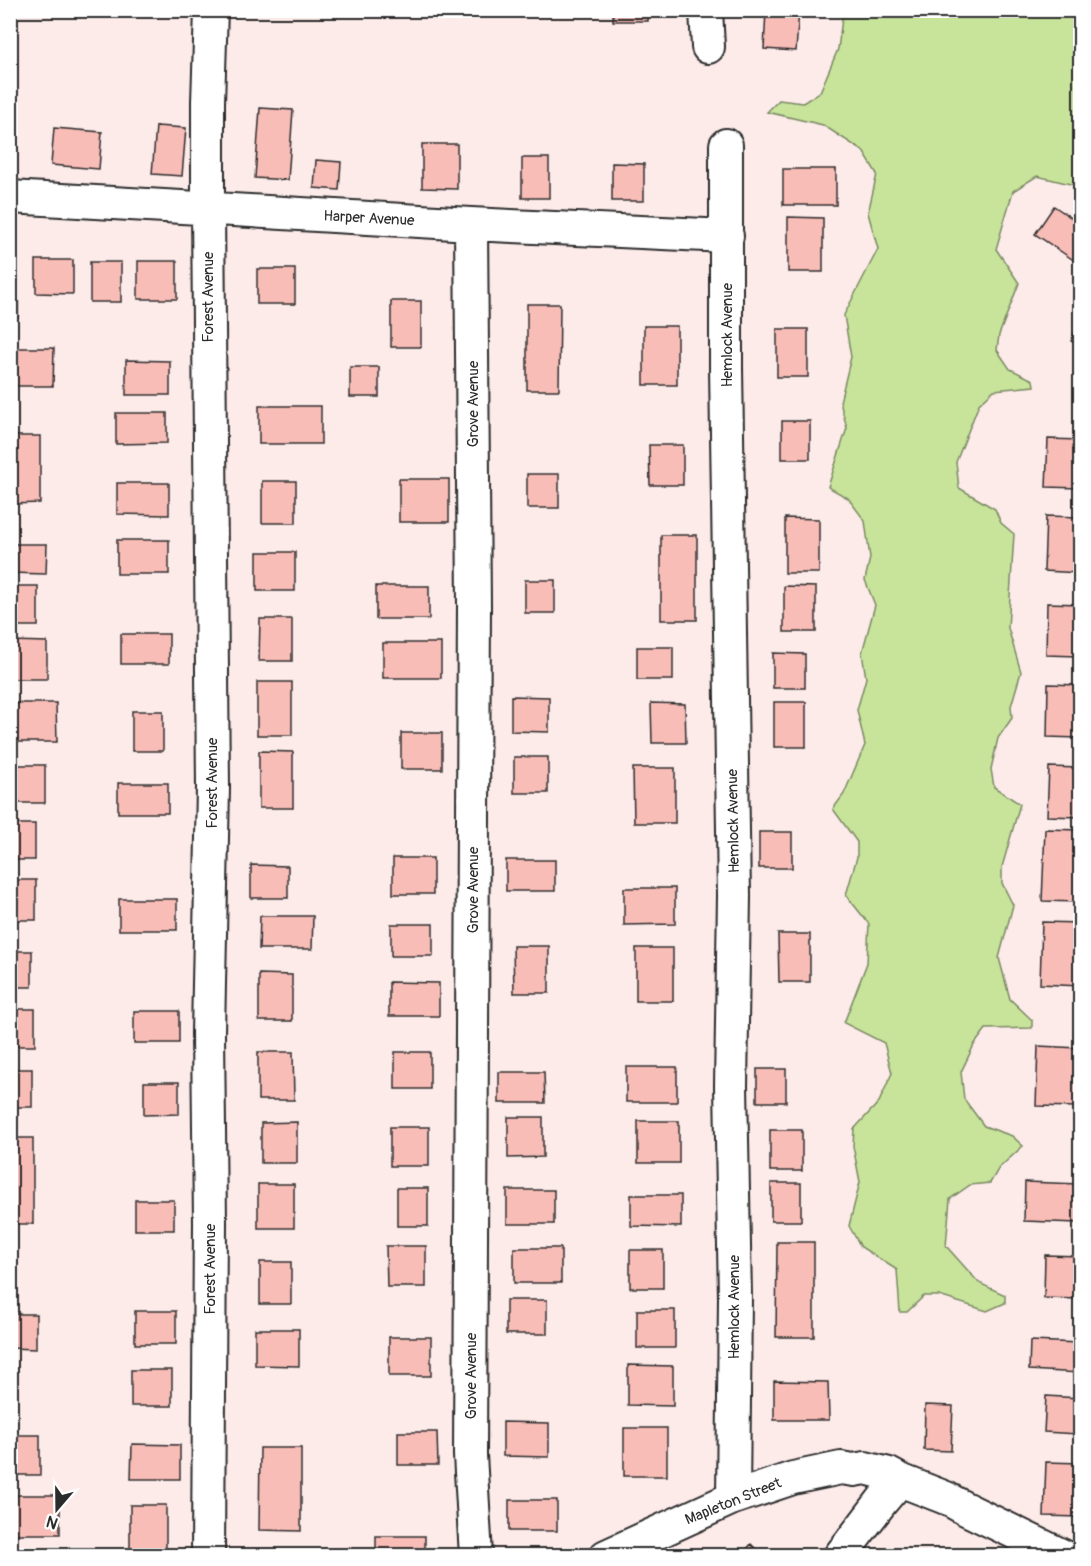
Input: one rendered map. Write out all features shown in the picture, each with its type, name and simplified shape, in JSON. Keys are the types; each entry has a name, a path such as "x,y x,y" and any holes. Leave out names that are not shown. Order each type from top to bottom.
{"street":[{"name":"Forest Avenue","path":"208,1556 210,1223 208,1033 213,788 208,209 211,10"},
{"path":"706,10 708,47"},
{"name":"Hemlock Avenue","path":"726,145 726,368 734,896 731,1086 735,1298 733,1498"},
{"name":"Harper Avenue","path":"10,197 471,224 727,236"},
{"name":"Grove Avenue","path":"471,224 474,630 470,1455 477,1556"},
{"name":"Mapleton Street","path":"606,1556 733,1498 793,1478 841,1468 854,1470 865,1468 889,1474 946,1498 1063,1556"},
{"path":"840,1556 900,1480"}],"green space":[{"path":"843,11 1080,11 1079,186 1037,176 1013,191 996,249 1019,283 999,335 997,350 1010,369 1033,380 1034,386 994,390 979,404 956,462 959,488 995,509 1001,523 1014,534 1008,628 1021,672 1011,706 1012,718 998,738 991,769 994,787 1020,804 1002,867 1002,883 1013,905 999,958 1010,999 1032,1020 1032,1028 986,1029 974,1045 961,1072 964,1099 984,1126 1012,1136 1023,1146 999,1168 990,1183 970,1185 950,1199 946,1246 979,1283 1005,1295 1005,1303 987,1311 939,1296 924,1296 907,1312 900,1312 897,1270 861,1247 849,1226 860,1182 853,1146 854,1129 879,1102 892,1073 884,1043 844,1023 867,963 869,924 846,895 857,857 857,842 833,809 844,794 865,745 857,710 866,678 862,653 875,605 865,580 870,558 865,521 848,498 828,487 847,428 840,402 851,357 844,315 878,249 868,213 877,174 863,151 823,125 767,112 779,100 803,103 820,92 838,49"}],"building":[{"path":"613,10 648,10 648,21 613,21"},
{"path":"766,10 799,10 796,51 764,49"},
{"path":"260,108 293,110 288,180 255,178"},
{"path":"156,126 186,128 182,176 152,174"},
{"path":"54,128 102,132 99,169 51,165"},
{"path":"422,144 457,144 457,189 422,188"},
{"path":"522,158 549,158 549,198 522,198"},
{"path":"316,160 341,162 339,190 314,188"},
{"path":"612,163 644,164 644,201 612,201"},
{"path":"783,169 836,169 836,205 783,205"},
{"path":"1054,206 1080,224 1080,252 1075,261 1035,234"},
{"path":"788,217 823,218 823,272 788,272"},
{"path":"10,257 18,257 18,317 10,317"},
{"path":"36,260 73,260 73,294 36,293"},
{"path":"138,261 177,261 177,299 138,299"},
{"path":"90,262 121,262 121,302 90,302"},
{"path":"257,269 295,269 295,304 257,304"},
{"path":"391,301 421,301 421,347 391,347"},
{"path":"527,304 560,304 559,390 527,390"},
{"path":"1080,320 1080,346 1071,341"},
{"path":"644,326 677,326 677,385 644,385"},
{"path":"777,329 808,329 808,377 777,377"},
{"path":"10,348 54,348 53,386 10,386"},
{"path":"126,360 170,361 170,395 126,395"},
{"path":"350,367 379,367 379,397 350,397"},
{"path":"259,406 321,406 321,444 259,444"},
{"path":"116,413 167,413 167,443 116,444"},
{"path":"782,421 810,421 810,459 782,459"},
{"path":"10,436 40,436 40,503 10,504"},
{"path":"1048,439 1080,440 1080,488 1046,487"},
{"path":"649,445 683,445 683,485 650,485"},
{"path":"527,474 559,474 559,508 527,508"},
{"path":"399,479 449,479 449,522 399,522"},
{"path":"262,481 296,481 296,523 262,523"},
{"path":"117,483 169,483 169,515 117,514"},
{"path":"1046,516 1080,517 1080,573 1044,571"},
{"path":"785,518 819,519 819,573 785,573"},
{"path":"661,535 697,535 697,620 661,620"},
{"path":"117,540 169,540 169,574 117,574"},
{"path":"10,544 47,544 46,574 10,573"},
{"path":"257,552 295,552 295,591 257,591"},
{"path":"525,580 555,580 555,613 525,613"},
{"path":"10,586 38,586 38,626 10,626"},
{"path":"376,586 429,586 429,619 376,619"},
{"path":"784,586 816,587 816,632 784,632"},
{"path":"1047,603 1080,604 1078,656 1046,655"},
{"path":"260,619 292,619 292,661 259,661"},
{"path":"121,634 169,634 169,664 121,664"},
{"path":"10,641 47,642 47,679 10,679"},
{"path":"383,643 441,643 441,678 383,678"},
{"path":"637,647 673,647 673,680 637,680"},
{"path":"773,653 805,654 805,688 773,688"},
{"path":"257,682 292,682 292,735 257,735"},
{"path":"1048,684 1080,685 1080,738 1047,737"},
{"path":"511,696 549,697 549,732 511,731"},
{"path":"774,702 806,702 806,747 774,747"},
{"path":"10,703 56,703 57,742 10,742"},
{"path":"651,703 685,704 686,743 652,743"},
{"path":"132,711 163,711 163,751 132,751"},
{"path":"401,733 442,733 442,769 401,769"},
{"path":"259,751 293,752 293,808 259,808"},
{"path":"514,757 548,757 548,793 514,793"},
{"path":"10,765 45,765 45,803 10,803"},
{"path":"1049,767 1080,768 1080,817 1047,816"},
{"path":"633,768 675,768 675,823 634,823"},
{"path":"118,783 168,783 168,813 118,813"},
{"path":"10,824 35,824 35,860 10,860"},
{"path":"1045,829 1080,830 1080,902 1042,901"},
{"path":"759,832 792,832 792,868 759,868"},
{"path":"393,858 433,858 433,894 393,894"},
{"path":"506,860 555,860 555,891 506,891"},
{"path":"251,865 288,866 288,898 251,898"},
{"path":"10,880 36,880 36,920 10,920"},
{"path":"624,888 675,888 675,924 624,925"},
{"path":"119,899 177,899 177,930 119,930"},
{"path":"260,916 313,916 312,949 259,949"},
{"path":"1042,922 1080,923 1080,986 1040,984"},
{"path":"391,924 433,924 433,956 391,956"},
{"path":"778,934 810,934 810,982 779,982"},
{"path":"513,946 549,946 549,993 514,993"},
{"path":"636,948 673,948 673,1001 636,1001"},
{"path":"10,951 32,951 32,987 10,987"},
{"path":"259,974 292,975 292,1021 259,1021"},
{"path":"389,982 439,983 439,1016 389,1016"},
{"path":"10,1009 35,1009 35,1046 10,1046"},
{"path":"134,1011 179,1011 179,1043 134,1043"},
{"path":"1038,1046 1079,1048 1077,1107 1036,1106"},
{"path":"258,1052 293,1052 294,1100 258,1100"},
{"path":"395,1052 430,1052 430,1089 395,1089"},
{"path":"626,1067 677,1067 677,1102 626,1102"},
{"path":"10,1069 32,1069 32,1107 10,1107"},
{"path":"757,1069 786,1069 786,1102 757,1102"},
{"path":"499,1072 544,1072 545,1103 499,1103"},
{"path":"144,1082 179,1082 179,1114 144,1115"},
{"path":"508,1117 543,1117 543,1157 508,1158"},
{"path":"638,1121 679,1121 679,1163 638,1163"},
{"path":"297,1122 297,1163 261,1163 261,1123"},
{"path":"390,1127 429,1127 429,1166 390,1166"},
{"path":"770,1130 802,1130 802,1171 770,1171"},
{"path":"10,1138 33,1138 33,1224 10,1224"},
{"path":"1025,1182 1079,1184 1078,1223 1024,1221"},
{"path":"771,1183 801,1183 801,1221 771,1221"},
{"path":"258,1184 294,1184 294,1228 258,1228"},
{"path":"397,1188 428,1188 428,1226 397,1226"},
{"path":"507,1190 554,1190 554,1224 507,1224"},
{"path":"631,1195 681,1195 681,1227 631,1226"},
{"path":"135,1200 174,1200 174,1230 135,1230"},
{"path":"777,1242 814,1242 814,1337 776,1337"},
{"path":"386,1246 426,1246 426,1287 387,1287"},
{"path":"514,1248 561,1248 561,1283 514,1283"},
{"path":"630,1250 663,1250 663,1288 630,1288"},
{"path":"1045,1255 1080,1256 1080,1299 1044,1298"},
{"path":"260,1262 291,1262 291,1304 260,1304"},
{"path":"506,1300 547,1300 547,1334 506,1334"},
{"path":"637,1310 675,1310 675,1348 637,1348"},
{"path":"135,1311 176,1311 176,1344 135,1344"},
{"path":"10,1314 36,1314 36,1349 10,1348"},
{"path":"255,1329 299,1329 299,1366 255,1365"},
{"path":"389,1337 431,1337 431,1376 389,1376"},
{"path":"1030,1341 1080,1343 1080,1373 1029,1370"},
{"path":"628,1365 673,1366 673,1406 628,1405"},
{"path":"131,1370 172,1370 172,1406 131,1406"},
{"path":"774,1381 828,1382 829,1420 774,1420"},
{"path":"1046,1396 1079,1398 1078,1434 1044,1432"},
{"path":"925,1405 953,1406 951,1451 924,1450"},
{"path":"503,1422 549,1423 549,1457 503,1456"},
{"path":"624,1428 667,1428 667,1476 624,1476"},
{"path":"398,1432 437,1432 438,1465 398,1465"},
{"path":"10,1435 40,1435 40,1475 10,1475"},
{"path":"132,1444 180,1445 180,1479 131,1479"},
{"path":"260,1448 301,1448 301,1531 259,1530"},
{"path":"1046,1462 1080,1463 1080,1517 1044,1516"},
{"path":"10,1495 60,1495 60,1534 10,1534"},
{"path":"509,1500 557,1500 557,1531 509,1531"},
{"path":"130,1505 166,1505 166,1553 130,1553"},
{"path":"376,1536 425,1536 425,1556 376,1556"},
{"path":"751,1544 763,1556 741,1556"}]}
